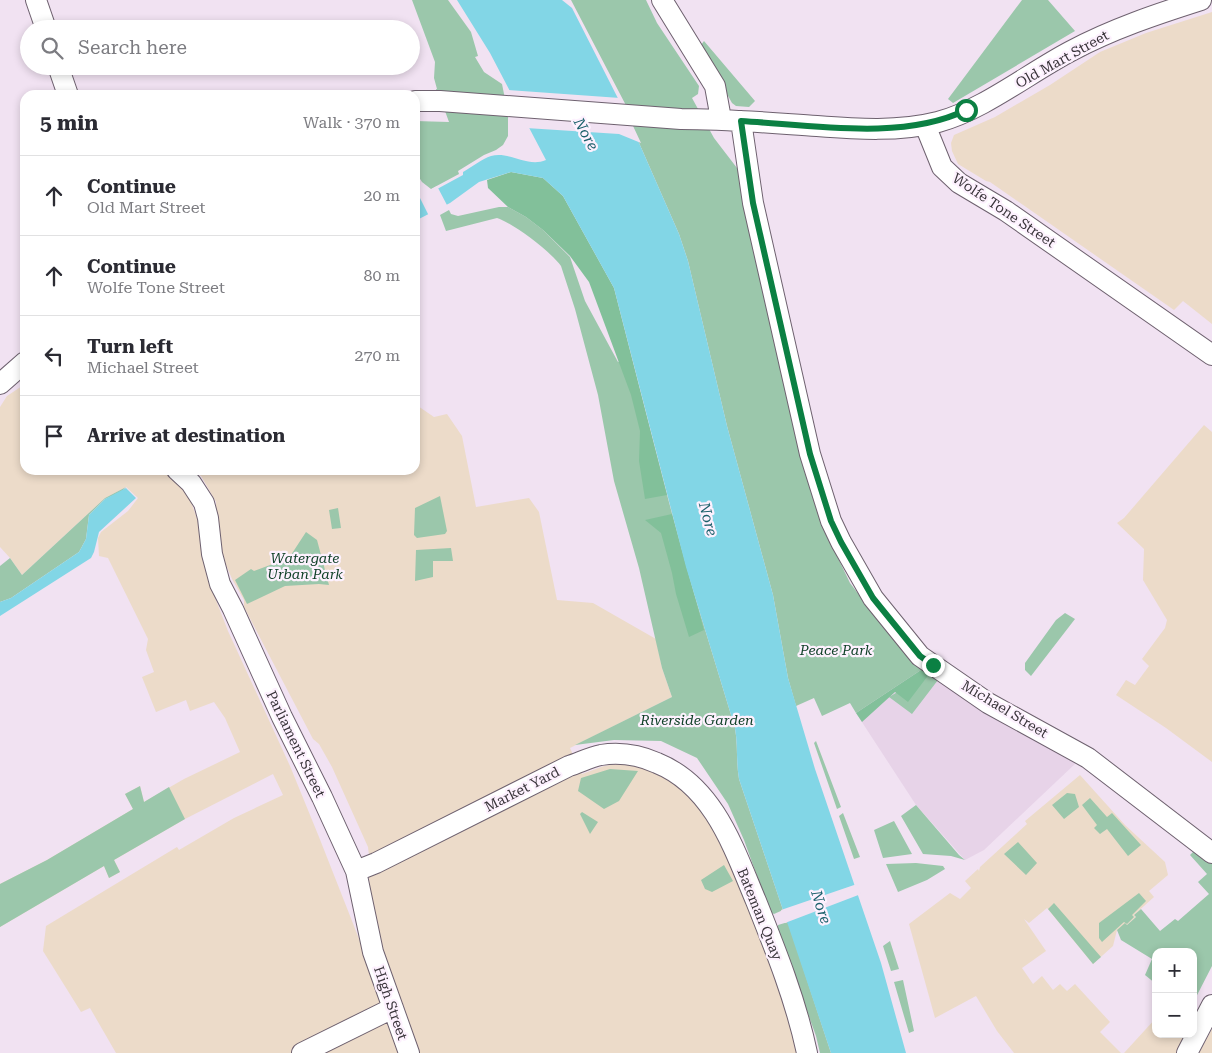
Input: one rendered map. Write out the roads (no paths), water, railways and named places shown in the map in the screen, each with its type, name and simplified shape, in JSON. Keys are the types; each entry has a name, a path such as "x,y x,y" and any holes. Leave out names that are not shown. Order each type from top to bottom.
{"main road":[{"path":"36,0 43,20"},
{"path":"662,0 715,86 712,119"},
{"name":"Old Mart Street","path":"925,125 966,110 1004,91 1070,51 1108,33 1201,0"},
{"path":"61,75 66,90"},
{"path":"420,101 846,128 885,129 925,125"},
{"name":"Michael Street","path":"741,121 753,203 810,454 831,521 873,598 920,656 988,703 1088,758 1212,853"},
{"name":"Wolfe Tone Street","path":"925,125 942,167 959,183 1006,211 1212,355"},
{"path":"0,384 20,366"},
{"name":"Parliament Street","path":"182,475 191,483 204,503 208,518 212,554 220,584 356,871 373,952"},
{"name":"Market Yard","path":"356,871 376,863 555,772 600,756 618,754 646,758 678,773 693,785"},
{"name":"Bateman Quay","path":"693,785 706,800 724,830 753,894 785,978 802,1029 807,1053"},
{"name":"High Street","path":"373,952 409,1053"},
{"path":"1187,1053 1212,1005"},
{"path":"302,1053 393,1008"}],"water":[{"name":"Nore","path":"457,0 562,0 572,8 629,120 679,234 688,261 727,426 773,595 788,678 815,769 881,963 906,1053 831,1053 739,779 735,728 686,567 614,288 563,196 543,178 511,172 479,182 450,203 420,218 420,198 463,175 463,172 488,157 498,155 532,162 546,160 490,53"},
{"path":"126,488 136,498 99,532 91,558 0,616 0,602 11,598 79,552 86,539 89,515 105,499"}],"park label":[{"name":"Watergate Urban Park","path":"305,566"},
{"name":"Peace Park","path":"836,650"},
{"name":"Riverside Garden","path":"697,720"}]}
